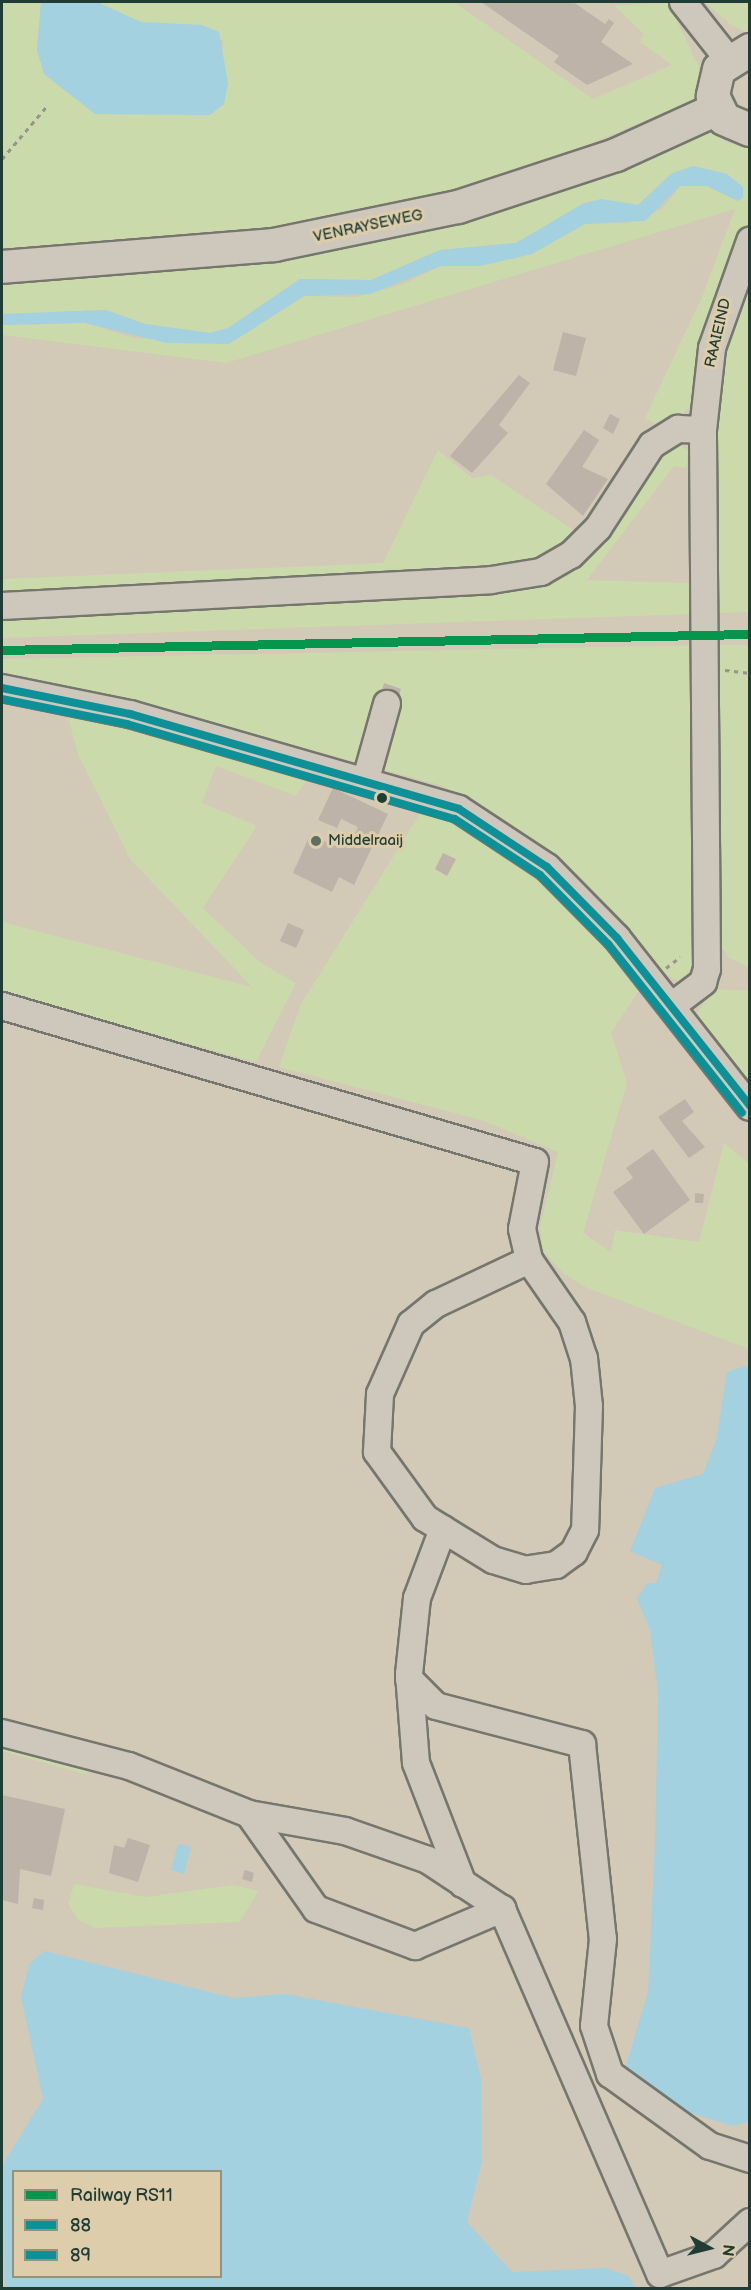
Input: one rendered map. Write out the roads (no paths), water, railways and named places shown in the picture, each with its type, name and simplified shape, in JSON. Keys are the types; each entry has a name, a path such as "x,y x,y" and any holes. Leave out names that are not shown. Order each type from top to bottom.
{"main road":[{"path":"739,55 714,82 717,109 734,126 750,130"},
{"name":"VENRAYSEWEG","path":"2,267 274,245 458,207 616,154 717,109"}],"street":[{"path":"683,2 739,55"},
{"name":"RAAIEIND","path":"673,1005 703,982 707,969 703,430 712,348 750,241"},
{"path":"2,606 491,580 541,572 571,555 598,528 652,445 678,429 703,430"},
{"path":"2,688 130,714 366,779 459,809 515,843 617,938 673,1005 750,1107"},
{"path":"366,779 387,704"},
{"path":"2,1006 535,1162 522,1229 529,1260 572,1322 584,1358 589,1406 585,1530 574,1552 556,1565 526,1570 493,1560 425,1518 377,1452 380,1394 411,1324 436,1304 529,1260"},
{"path":"442,1530 417,1598 409,1679 416,1763 463,1884"},
{"path":"409,1679 436,1706 582,1744 603,1940 594,2026 610,2074 710,2146 750,2159"},
{"path":"2,1733 129,1766 249,1814 345,1831 428,1860 502,1909 660,2274 714,2255 750,2222"},
{"path":"249,1814 316,1909 415,1946 502,1909"}],"water":[{"path":"41,2 97,2 141,22 202,25 219,32 228,83 224,104 210,115 95,114 44,74 37,50"},
{"path":"694,166 727,174 743,187 743,197 738,201 707,186 680,186 645,221 585,224 532,254 480,266 441,266 370,294 304,296 229,344 167,343 85,323 2,325 2,314 106,310 145,324 210,333 228,328 300,279 371,280 440,250 516,243 582,204 601,199 638,205 672,173"},
{"path":"749,1365 749,2122 732,2126 678,2109 625,2069 648,1992 655,1843 658,1693 650,1630 637,1599 647,1583 656,1583 662,1565 630,1551 655,1488 703,1474 716,1441 727,1372"},
{"path":"178,1844 191,1847 184,1874 171,1870"},
{"path":"44,1951 234,1998 285,1994 469,2028 481,2079 482,2161 467,2222 512,2272 605,2268 629,2276 635,2288 5,2288 3,2164 43,2099 21,1997 29,1964"}],"rail line":[{"name":"RS11","path":"2,650 750,634"}],"place":[{"name":"Middelraaij","path":"316,841"}]}
